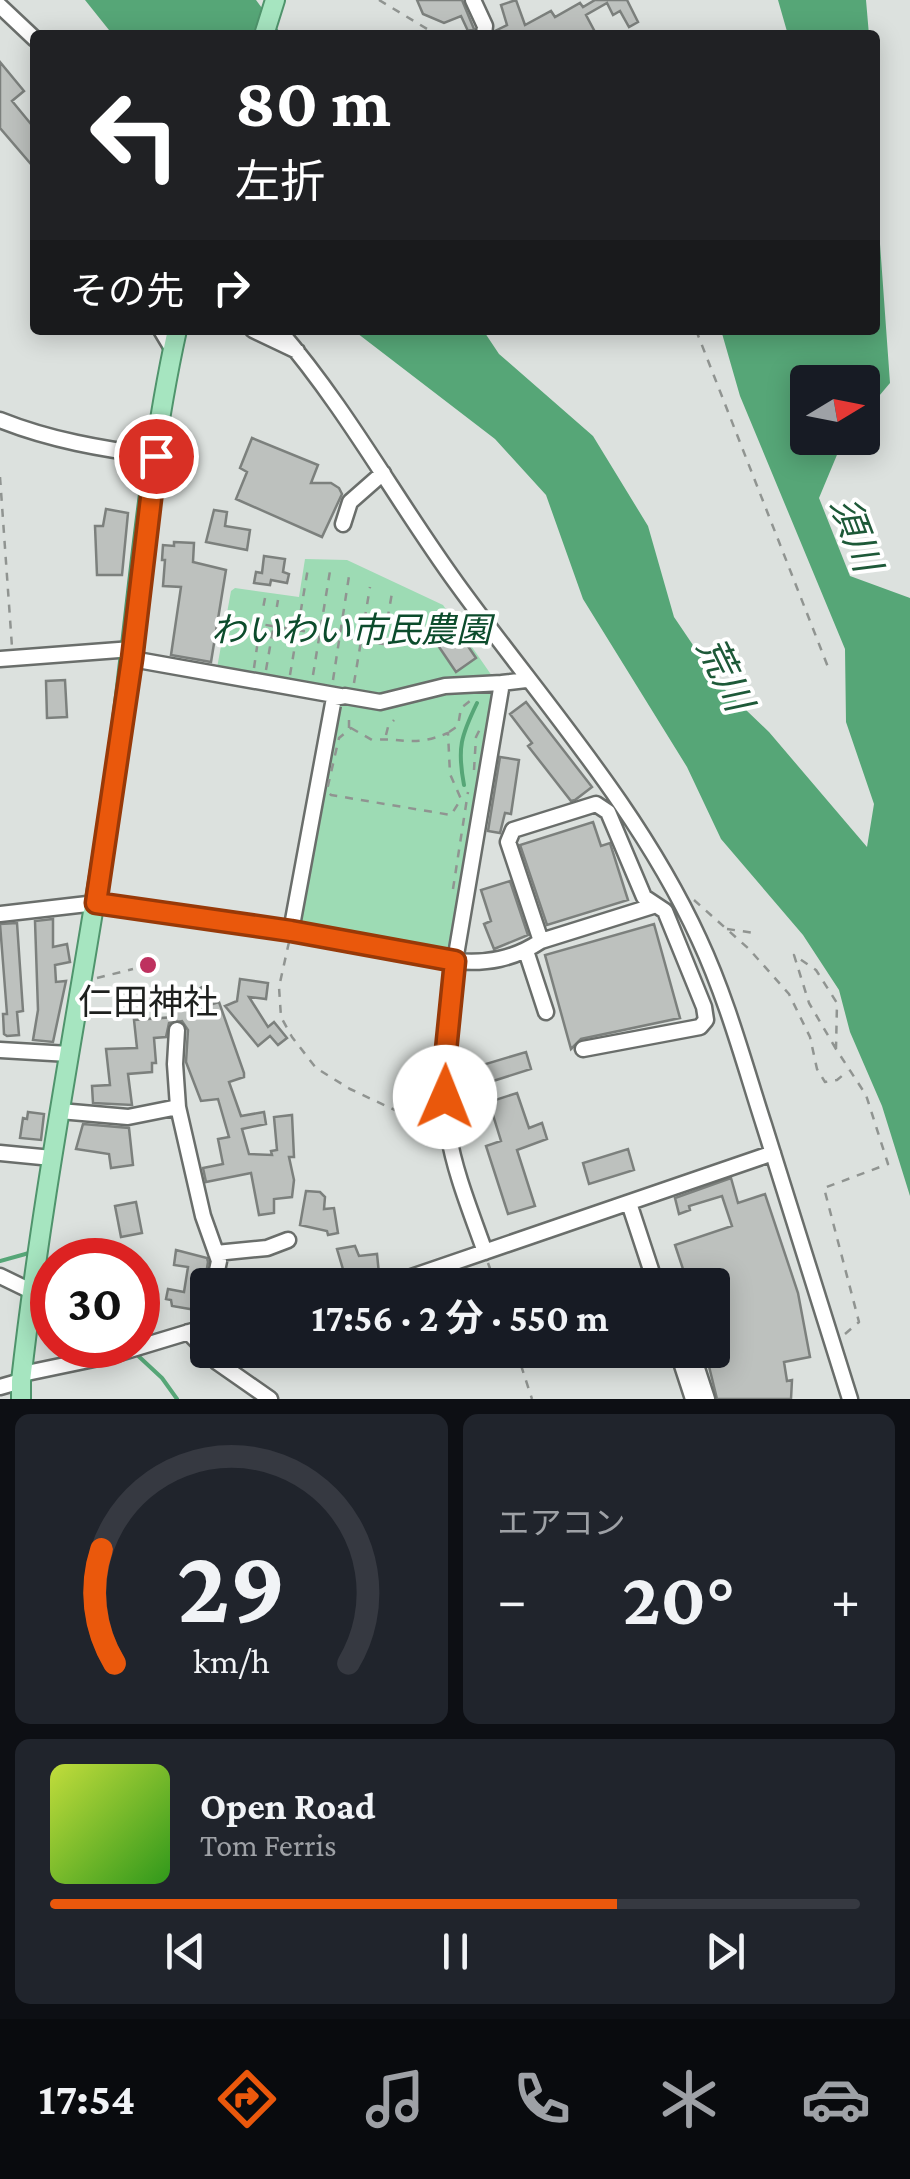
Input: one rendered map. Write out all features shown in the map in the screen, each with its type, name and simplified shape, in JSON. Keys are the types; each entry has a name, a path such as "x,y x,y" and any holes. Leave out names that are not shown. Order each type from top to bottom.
{"main road":[{"path":"265,30 274,0"},
{"path":"41,1238 96,903 176,335"},
{"path":"21,1385 30,1309"}],"street":[{"path":"473,0 484,30"},
{"path":"0,6 30,34"},
{"path":"164,335 173,350"},
{"path":"261,335 298,352"},
{"path":"283,335 320,378 444,566 526,680 627,809 667,878 699,939 728,1012 850,1399"},
{"path":"0,420 32,433 156,456"},
{"path":"342,524 350,502 383,473"},
{"path":"7,658 132,654 345,690 380,702 445,686 526,680"},
{"path":"485,1252 456,1170 445,1097 445,1060 455,961 502,683"},
{"path":"291,931 334,698 345,690"},
{"path":"541,941 508,842 514,830 596,804 608,812 644,897 664,911 706,1020 700,1027 583,1049"},
{"path":"0,914 96,903 485,964 526,951 541,941 653,906"},
{"path":"526,951 546,1012"},
{"path":"177,1030 178,1107 218,1268"},
{"path":"0,1050 69,1054"},
{"path":"60,1111 128,1117 178,1107"},
{"path":"0,1154 52,1158"},
{"path":"438,1268 773,1154"},
{"path":"629,1203 650,1268"},
{"path":"216,1253 267,1248 288,1240"},
{"path":"0,1276 30,1291"},
{"path":"0,1387 21,1385 188,1332 216,1362 270,1399"},
{"path":"683,1368 693,1399"},
{"path":"698,1368 707,1399"}],"path":[{"path":"380,0 429,30"},
{"path":"698,335 828,667"},
{"path":"0,477 7,658"},
{"path":"290,676 308,568"},
{"path":"313,675 330,571"},
{"path":"348,576 345,690 354,710 348,717 349,730"},
{"path":"345,690 370,587"},
{"path":"260,624 383,644 392,593"},
{"path":"253,670 265,598"},
{"path":"266,671 278,600"},
{"path":"349,730 372,740 386,737 416,743 448,733 458,726 461,708 476,696 484,696"},
{"path":"386,737 394,720"},
{"path":"474,772 476,737 482,725"},
{"path":"349,730 339,738 327,790 332,794 451,815 470,791 453,888"},
{"path":"448,733 450,774 461,799"},
{"path":"667,878 727,929 789,994 810,1037 817,1069 825,1082 837,1080 850,1070"},
{"path":"727,929 755,932"},
{"path":"291,931 280,987 281,1017 292,1037 316,1068 399,1112 456,1170"},
{"path":"833,1345 858,1322 824,1188 888,1164 866,1094 836,1049 809,1003 794,955 816,970 837,1003 836,1049"},
{"path":"81,983 133,969"},
{"path":"485,1252 490,1268"},
{"path":"522,1368 532,1399"}],"green space":[{"name":"わいわい市民農園","path":"305,559 347,560 443,605 492,676 489,680 380,698 217,668 231,591 235,588 299,597"},
{"path":"498,686 453,958 295,929 337,701"}],"shaded area":[{"path":"85,0 256,0 278,30 109,30"},
{"path":"778,0 866,0 869,30 787,30"},
{"path":"880,244 890,383 880,395 880,365 790,365 790,455 837,455 819,498 850,576 910,598 910,1196 882,1106 850,1032 839,990 803,935 721,839 687,767 583,599 546,495 495,439 360,335 486,335 499,354 593,436 648,526 674,617 720,685 769,732 867,847 874,804 846,722 845,649 740,396 722,335 880,335"}],"building":[{"path":"417,0 462,0 474,29 468,30 461,16 444,23 423,14"},
{"path":"516,0 525,25 551,11 555,17 580,3 583,7 595,0 627,0 638,22 629,27 620,11 613,15 607,3 586,15 594,30 497,30 507,25 501,5"},
{"path":"0,62 24,91 12,101 30,123 30,163 0,128"},
{"path":"252,438 318,465 311,483 331,483 339,488 342,494 322,537 236,499 247,472 240,468"},
{"path":"106,509 128,513 122,575 97,575 95,526 103,526"},
{"path":"214,510 227,512 225,526 250,530 247,550 206,542"},
{"path":"174,542 194,543 193,562 226,570 211,662 171,655 181,587 163,586 162,560 163,545 174,546"},
{"path":"264,556 285,559 283,572 289,574 287,583 254,583 256,572 262,573"},
{"path":"453,624 476,658 456,672 433,638"},
{"path":"65,680 67,717 47,718 46,681"},
{"path":"526,702 592,787 575,800 571,801 528,746 532,743 510,714"},
{"path":"500,757 519,760 511,814 505,813 500,833 488,831"},
{"path":"593,822 601,846 610,843 628,900 547,925 520,845"},
{"path":"510,881 528,935 494,949 484,924 491,921 481,890"},
{"path":"53,919 53,947 67,944 70,962 55,965 56,982 66,981 53,1042 33,1040 38,1010 35,921"},
{"path":"17,923 23,1011 17,1012 19,1035 7,1036 0,924"},
{"path":"654,924 680,1018 581,1039 571,1049 545,955"},
{"path":"240,979 268,983 266,999 249,997 268,1027 274,1022 287,1038 278,1045 270,1036 258,1046 225,1006 237,1001"},
{"path":"202,987 204,993 209,991 213,1004 219,1002 244,1073 244,1077 229,1082 241,1116 264,1112 266,1124 242,1129 249,1154 272,1155 271,1151 277,1150 274,1117 292,1115 292,1197 274,1199 274,1213 259,1215 251,1173 206,1182 203,1168 223,1164 218,1139 229,1137 218,1099 201,1101 186,1062 188,1030 182,1021 169,1023 166,1037 154,1038 156,1063 152,1063 152,1072 128,1074 132,1105 93,1103 92,1086 110,1085 106,1049 137,1048 134,1020 174,1017 170,998"},
{"path":"526,1052 531,1069 455,1090 456,1072 480,1070 479,1066"},
{"path":"517,1093 529,1128 542,1123 547,1139 517,1150 535,1206 508,1214 486,1146 501,1141 489,1102"},
{"path":"28,1112 44,1114 41,1140 20,1138 23,1118 27,1119"},
{"path":"83,1124 129,1128 133,1165 111,1168 109,1154 76,1149"},
{"path":"628,1149 634,1170 589,1184 583,1163"},
{"path":"731,1178 738,1203 765,1194 798,1293 810,1357 784,1362 787,1381 792,1380 791,1399 717,1399 709,1368 730,1368 730,1268 683,1268 675,1245 732,1226 722,1196 689,1206 690,1210 679,1214 675,1198"},
{"path":"306,1191 320,1192 325,1197 324,1209 334,1208 338,1233 328,1235 327,1231 300,1225"},
{"path":"136,1202 142,1233 121,1237 115,1206"},
{"path":"355,1246 359,1256 377,1254 378,1268 343,1268 337,1249"},
{"path":"176,1250 207,1258 207,1268 190,1268 190,1309 172,1306 171,1300 166,1299 168,1289 184,1292 188,1267 174,1265"}],"waterway":[{"path":"464,785 462,742 477,703"},
{"path":"0,1261 29,1253"},
{"path":"151,1368 177,1399"}],"place":[{"name":"仁田神社","path":"148,965"}],"route":[{"path":"156,456 132,659 96,903 291,931 455,961 445,1097"}],"water label":[{"name":"須川","path":"856,534"},
{"name":"荒川","path":"725,674"}]}
